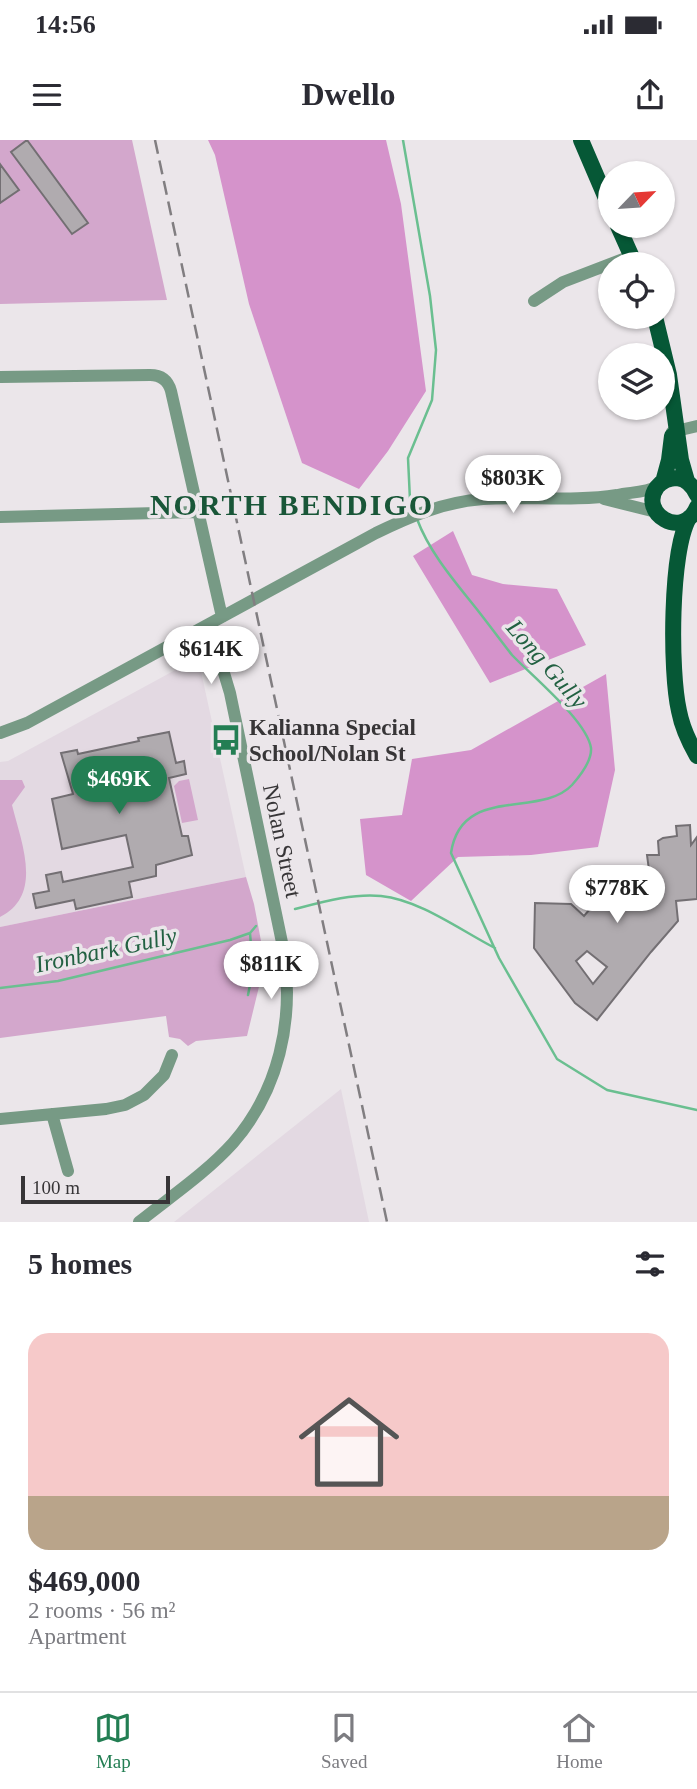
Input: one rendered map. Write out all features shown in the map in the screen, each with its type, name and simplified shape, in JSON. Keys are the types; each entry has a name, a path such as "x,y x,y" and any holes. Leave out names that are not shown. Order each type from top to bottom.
{"main road":[{"path":"581,140 598,180"},
{"path":"658,329 672,391 681,460 694,502 682,535 676,569 673,642 675,687 683,725 697,756"},
{"path":"676,432 661,484 653,499 669,539 676,569"},
{"path":"661,484 675,478 694,502"},
{"path":"658,515 675,523 694,502"}],"street":[{"path":"534,301 563,282 598,271"},
{"path":"0,377 150,374 164,379 172,391 222,617"},
{"path":"676,432 697,426"},
{"path":"0,733 27,723 416,514 456,503 484,499 600,498 643,492 661,484"},
{"path":"600,498 658,515"},
{"path":"0,517 198,512"},
{"name":"Nolan Street","path":"139,1222 215,1160 244,1128 270,1083 281,1050 286,1022 288,989 284,952 230,693 221,663 202,628"},
{"path":"0,1119 113,1108 132,1103 164,1075 172,1055"},
{"path":"52,1114 68,1171"}],"shaded area":[{"path":"0,140 132,140 167,300 0,304"},
{"path":"208,140 386,140 401,204 426,391 388,451 359,489 302,463 249,304 215,155"},
{"path":"453,531 472,575 503,584 557,589 586,645 490,683 413,556"},
{"path":"190,662 200,667 246,877 0,927 0,762 8,761"},
{"path":"606,674 615,770 598,847 531,855 458,857 411,901 366,875 360,819 402,815 412,759 471,750"},
{"path":"189,779 198,820 182,823 174,786 179,781"},
{"path":"0,780 22,780 25,787 12,805 24,851 26,882 14,907 0,917"},
{"path":"246,877 265,962 247,1036 196,1041 188,1046 180,1039 169,1037 166,1016 0,1038 0,927"},
{"path":"341,1089 369,1222 174,1222"}],"building":[{"path":"27,140 88,223 72,234 11,152"},
{"path":"0,164 19,190 0,203"},
{"path":"169,732 176,763 184,761 186,774 169,778 182,836 188,836 192,855 156,865 156,876 129,882 132,897 76,909 74,900 36,908 33,894 49,891 46,875 61,872 63,882 133,867 126,835 62,849 52,799 73,794 61,753 77,750 78,754"},
{"path":"690,825 691,845 697,837 697,899 676,901 678,921 597,1020 575,1003 534,948 535,903 571,904 584,916 595,903 589,898 597,889 602,893 621,873 649,870 647,855 659,855 658,841 677,836 676,826","holes":["587,951 607,967 593,984 576,961"]}],"waterway":[{"name":"Long Gully","path":"403,140 430,296 436,350 432,400 408,458 410,500 414,510"},
{"name":"Long Gully","path":"417,519 429,544 453,579 512,655 570,712 591,748 590,758 582,773 558,795 485,810 470,818 458,832 451,853 499,958 557,1059 607,1090 697,1110"},
{"name":"Ironbark Gully","path":"295,909 338,899 381,896 425,909 495,948"},
{"name":"Ironbark Gully","path":"0,988 58,981 230,940 250,933 256,926"},
{"path":"248,995 253,970 250,933"}],"railway":[{"path":"155,140 387,1222"}],"place":[{"name":"Kalianna Special School/Nolan St","path":"226,740"}],"district":[{"name":"NORTH BENDIGO","path":"292,504"}]}
